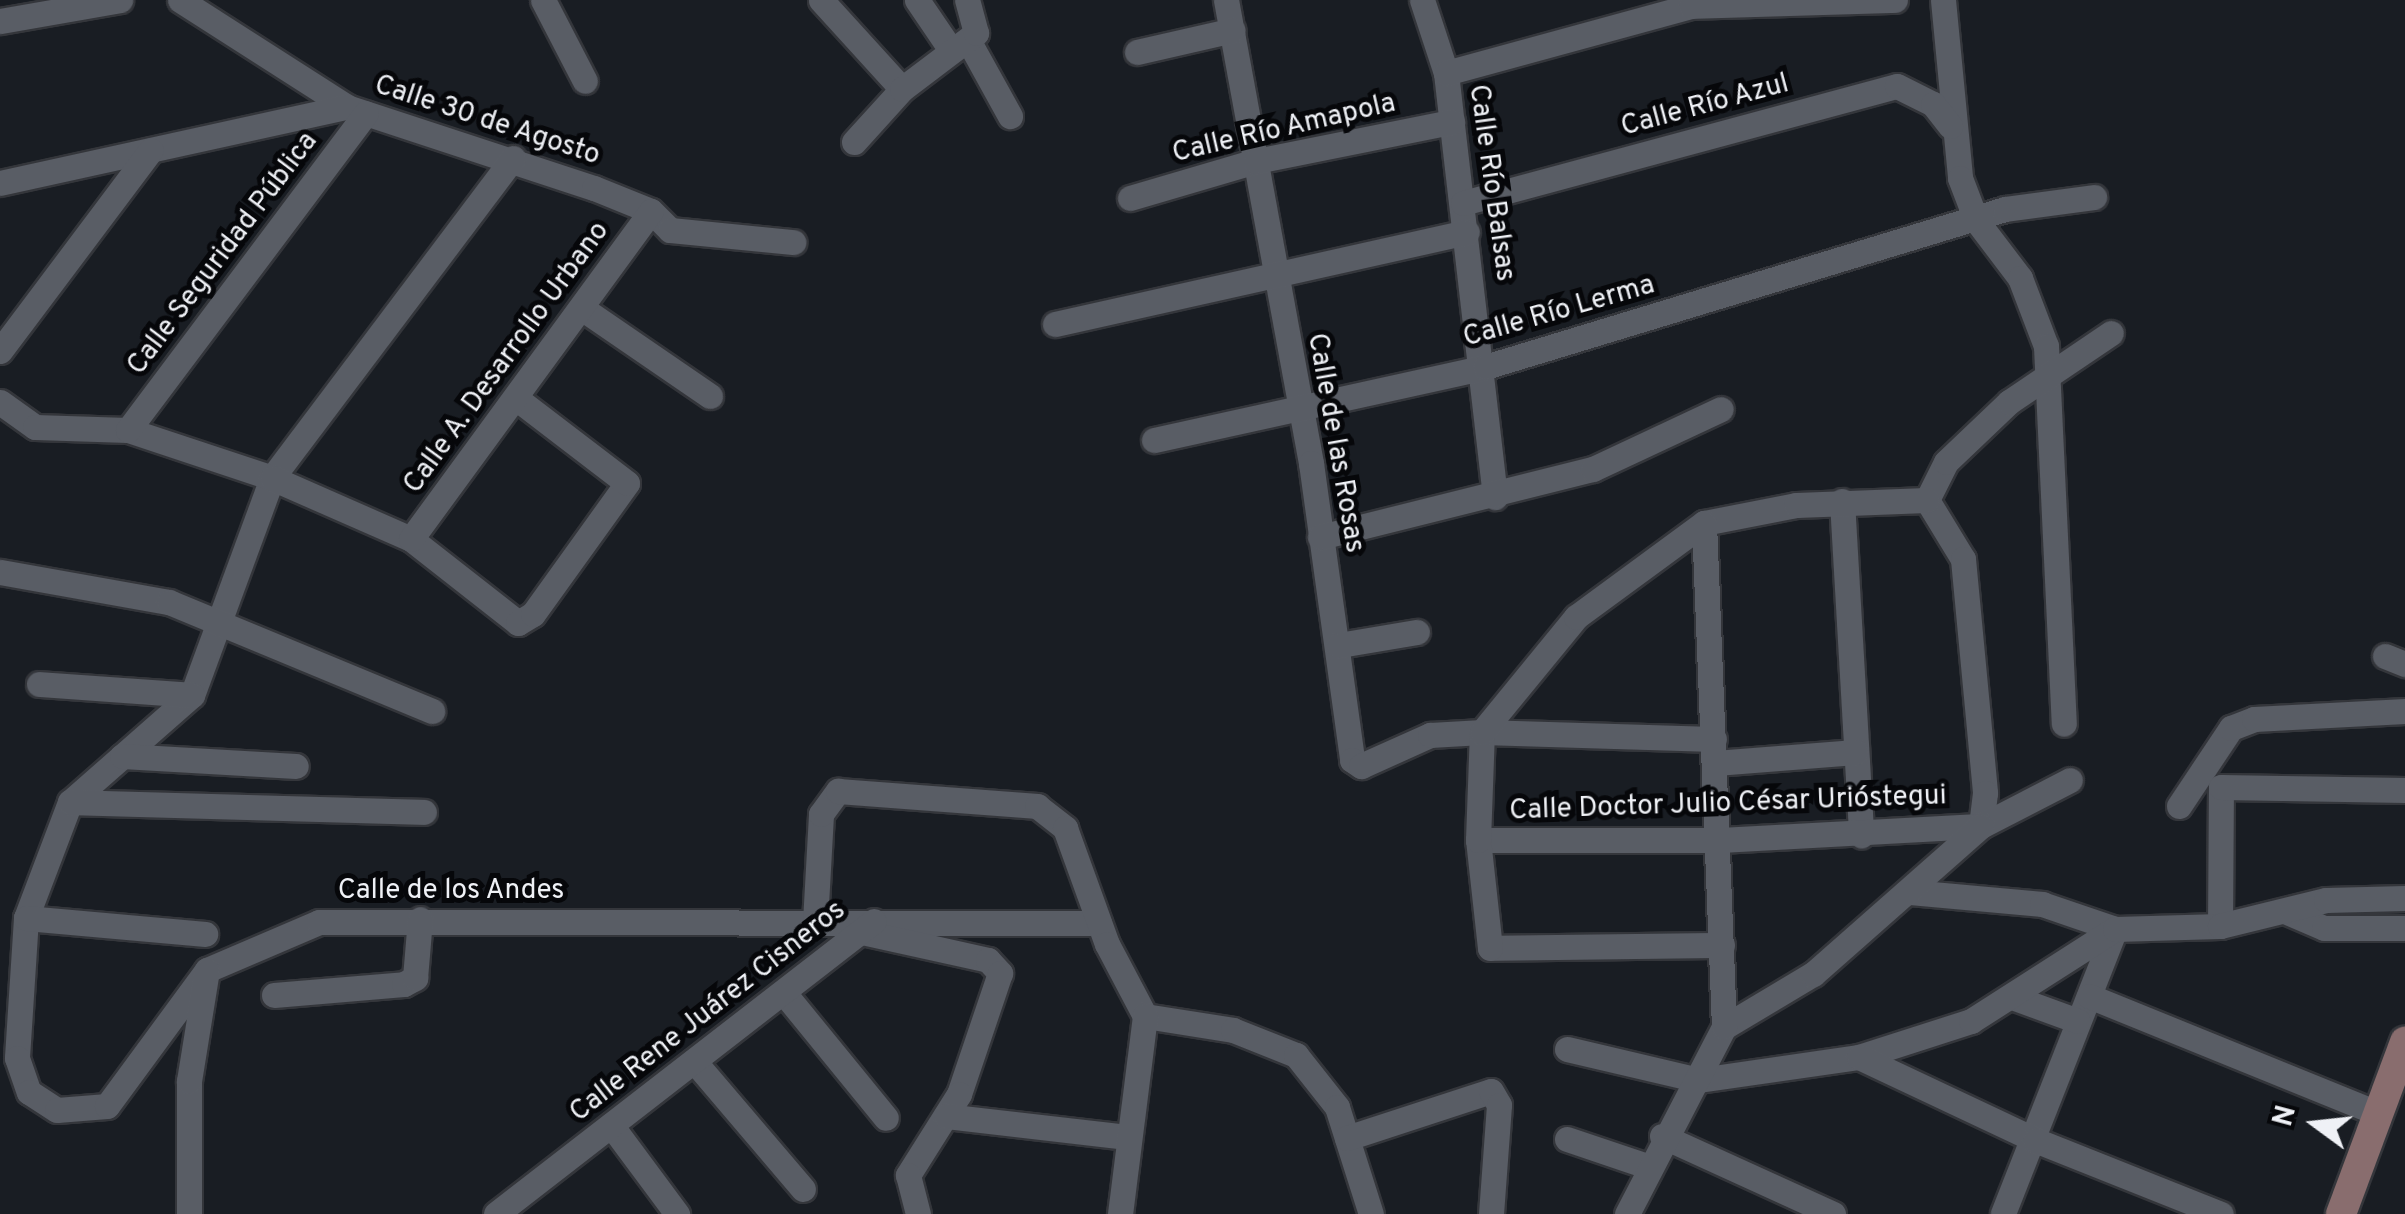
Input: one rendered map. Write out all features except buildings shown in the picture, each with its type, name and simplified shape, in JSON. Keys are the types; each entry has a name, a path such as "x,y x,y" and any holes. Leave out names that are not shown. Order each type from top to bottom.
{"street":[{"path":"0,21 120,0"},
{"name":"Calle 30 de Agosto","path":"180,0 357,110 513,158 651,212 670,230 792,242"},
{"path":"543,0 584,82"},
{"path":"822,0 902,89"},
{"path":"917,0 965,41 1010,116"},
{"path":"965,41 966,0"},
{"name":"Calle de las Rosas","path":"1226,0 1339,645 1352,760 1361,766 1430,735 1482,732"},
{"name":"Calle Río Balsas","path":"1422,0 1446,73 1485,367 1495,497"},
{"path":"1446,73 1691,3 1895,0"},
{"path":"1944,0 1950,126 1976,220 2020,278 2049,374 2064,724"},
{"path":"1138,52 1233,30"},
{"path":"854,142 902,89 965,41"},
{"name":"Calle Río Azul","path":"1463,203 1897,86 1933,104 1950,126"},
{"path":"0,183 357,110"},
{"name":"Calle Seguridad Pública","path":"128,430 357,110"},
{"name":"Calle Río Amapola","path":"1130,198 1256,162 1452,122"},
{"path":"0,351 151,150"},
{"name":"Calle de los Andes","path":"513,158 272,478 192,695 70,802 26,918 18,1058 29,1092 57,1110 106,1106 208,970 319,922 420,919 814,922 868,926"},
{"name":"Calle Río Lerma","path":"1154,440 1485,367 2038,202 2094,197"},
{"name":"Calle A. Desarrollo Urbano","path":"411,540 651,212"},
{"path":"1054,324 1468,232"},
{"path":"583,308 710,396"},
{"path":"1927,500 1946,462 2049,374 2112,333"},
{"path":"0,402 34,428 128,430 272,478 411,540 518,623 533,614 627,483 517,399"},
{"path":"1320,538 1495,497 1592,469 1721,409"},
{"path":"1722,945 1490,948 1478,840 1482,732 1576,617 1704,523 1842,501 1927,500"},
{"path":"1927,500 1964,559 1985,792 1981,826"},
{"path":"1842,501 1862,836"},
{"path":"1627,1214 1662,1136 1699,1080 1724,1028 1720,840 1704,523"},
{"path":"0,572 105,586 222,620 364,690 432,711"},
{"path":"1339,645 1417,632"},
{"path":"39,684 192,695"},
{"path":"2179,806 2231,728 2254,718 2405,711"},
{"path":"1482,732 1714,751 1856,752"},
{"path":"122,756 296,766"},
{"path":"1724,1028 1773,1005 1910,892 1981,826 2070,780"},
{"path":"2220,926 2221,787 2405,790"},
{"path":"814,922 826,800 838,791 1037,806 1065,828 1098,923 1145,1016 1120,1214"},
{"path":"70,802 424,812"},
{"name":"Calle Doctor Julio César Urióstegui","path":"1478,840 1720,840 1862,836 1981,826"},
{"path":"1910,892 2042,904 2115,929 2220,926 2326,900 2405,898"},
{"path":"2286,912 2324,928 2405,928"},
{"path":"26,918 205,934"},
{"path":"274,994 404,984 415,978 420,919"},
{"name":"Calle Rene Juárez Cisneros","path":"496,1214 528,1205 611,1125 868,926 1098,923"},
{"path":"868,926 988,960 1000,974 946,1116 908,1175 918,1214"},
{"path":"2003,1214 2115,929"},
{"path":"1567,1050 1699,1080 1858,1057 1971,1021 2115,929"},
{"path":"189,1214 189,1081 208,970"},
{"path":"784,993 886,1118"},
{"path":"2089,996 2378,1113"},
{"path":"2012,997 2078,1020"},
{"path":"1145,1016 1233,1030 1296,1055 1337,1107 1366,1210"},
{"path":"2341,1214 2405,1042"},
{"path":"1858,1057 2035,1140 2222,1214"},
{"path":"694,1060 803,1190"},
{"path":"1347,1138 1491,1091 1499,1106 1490,1214"},
{"path":"946,1116 1128,1138"},
{"path":"611,1125 677,1214"},
{"path":"1662,1136 1833,1214"},
{"path":"1567,1139 1647,1166"}]}
